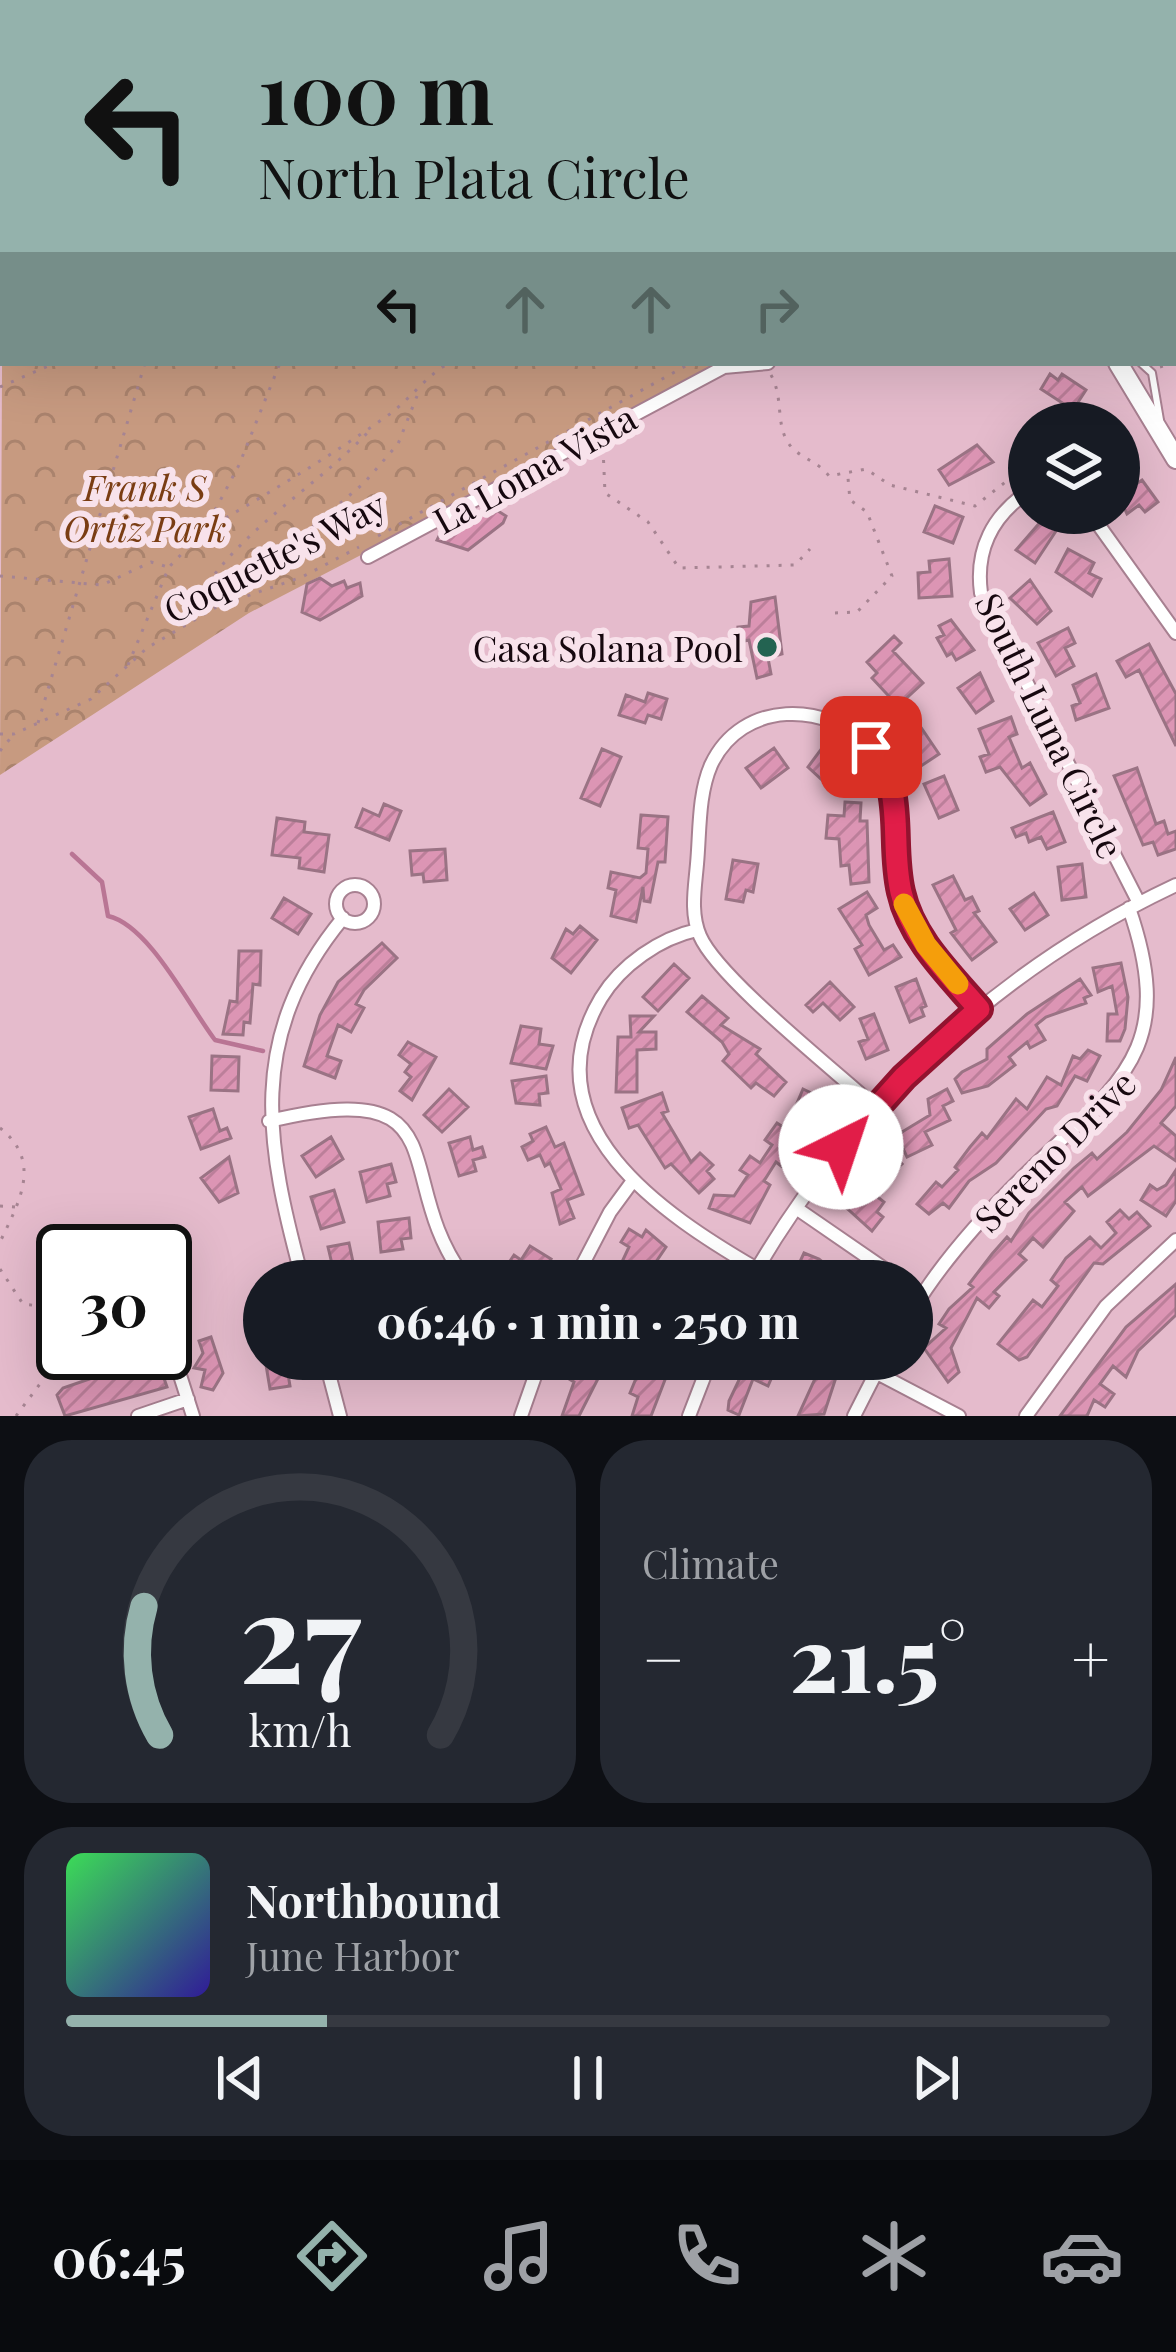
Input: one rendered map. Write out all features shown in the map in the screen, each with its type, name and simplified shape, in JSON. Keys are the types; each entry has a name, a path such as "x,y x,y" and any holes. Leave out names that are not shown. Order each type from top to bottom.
{"street":[{"name":"La Loma Vista","path":"368,557 602,428 734,366"},
{"path":"1120,366 1176,459"},
{"name":"South Luna Circle","path":"1008,508 986,538 981,593 1134,905"},
{"path":"1105,534 1176,633"},
{"path":"875,1107 723,968 698,930 694,899 704,786 722,747 744,728 782,713 811,714 847,727 878,756 892,786 898,874 910,918 979,1009"},
{"path":"763,1260 796,1208 875,1107 979,1009 1134,905 1176,885"},
{"name":"Sereno Drive","path":"933,1273 1002,1198 1120,1092 1140,1067 1156,1022 1158,993 1134,905"},
{"path":"298,1260 274,1170 269,1121 274,1064 287,1016 312,964 343,918"},
{"path":"698,930 668,940 627,967 604,992 587,1027 581,1064 587,1108 632,1182 677,1222 731,1260"},
{"path":"269,1121 346,1105 389,1118 414,1147 455,1260"},
{"path":"585,1260 632,1182"},
{"path":"796,1208 872,1260"},
{"path":"1026,1416 1106,1306 1176,1240"},
{"path":"182,1380 193,1416"},
{"path":"331,1380 340,1416"},
{"path":"521,1416 534,1380"},
{"path":"688,1416 703,1380"},
{"path":"854,1416 872,1380"},
{"path":"903,1380 959,1416"},
{"path":"138,1416 188,1399"}],"lane":[{"path":"1144,366 1152,373 1160,434"}],"path":[{"path":"0,387 48,366"},
{"path":"37,725 144,366"},
{"path":"204,531 279,366"},
{"path":"218,606 364,482 398,443 417,394 438,366"},
{"path":"436,369 443,366"},
{"name":"Coquette's Way","path":"14,734 91,699 128,666 218,606 302,577 686,366"},
{"path":"767,366 783,398 781,427 788,442 829,476 866,469 890,485 975,506 1008,480"},
{"path":"1152,373 1158,366"},
{"path":"128,666 170,567 204,531 417,394"},
{"path":"184,626 196,599 248,532 335,467 374,425"},
{"path":"602,428 605,493 647,522 679,568 795,565 810,550"},
{"path":"835,613 857,612 892,576 867,512 850,500 848,474"},
{"path":"0,576 102,585 151,562 170,567"},
{"path":"0,734 14,734"},
{"path":"0,751 14,734"},
{"path":"0,1128 26,1166 25,1192 0,1241"},
{"path":"0,1206 17,1207"},
{"path":"0,1269 23,1304 36,1306"},
{"path":"16,1416 43,1380"}],"green space":[{"name":"Frank S Ortiz Park","path":"2,366 746,366 708,375 249,613 0,775"}],"building":[{"path":"1050,374 1058,380 1062,374 1086,390 1078,402 1061,402 1041,389"},
{"path":"977,445 993,462 949,485 939,470"},
{"path":"1140,481 1158,502 1145,512 1140,506"},
{"path":"504,498 498,511 506,516 503,523 468,550 437,540 442,530 473,522 476,514"},
{"path":"935,506 963,517 953,543 924,532"},
{"path":"1030,534 1054,534 1035,563 1016,550"},
{"path":"1068,549 1094,563 1089,573 1101,579 1092,596 1056,572"},
{"path":"949,559 952,596 919,598 918,573 930,572 929,561"},
{"path":"320,578 332,586 344,581 347,588 360,583 362,596 320,620 302,612 307,584"},
{"path":"1030,580 1051,611 1037,624 1010,598"},
{"name":"Casa Solana Pool","path":"775,597 782,654 768,658 771,674 757,678 749,640 740,642 738,627 749,626 751,602"},
{"path":"951,620 974,650 956,660 952,653 947,656 937,638 944,635 939,626"},
{"path":"1068,628 1075,643 1065,648 1074,666 1056,676 1038,643"},
{"path":"894,636 901,643 893,651 923,683 898,706 872,678 877,673 867,662"},
{"path":"1149,644 1176,694 1176,746 1139,670 1126,677 1117,661"},
{"path":"980,673 993,701 976,713 958,688"},
{"path":"1096,674 1109,708 1076,720 1072,706 1080,703 1073,685"},
{"path":"648,693 667,699 661,719 648,715 645,723 619,715 626,695 645,702"},
{"path":"1011,717 1017,734 1009,737 1022,768 1030,763 1046,794 1030,805 1000,767 986,772 980,757 989,754 979,729"},
{"path":"916,720 939,754 921,766 898,732"},
{"path":"774,748 788,768 761,788 746,768"},
{"path":"822,748 843,764 847,759 860,769 856,774 865,781 860,789 845,777 834,791 808,767"},
{"path":"602,749 621,757 600,806 581,798"},
{"path":"1137,768 1156,824 1164,821 1168,834 1176,831 1176,849 1158,855 1153,842 1143,845 1114,776"},
{"path":"944,776 958,810 939,818 924,784"},
{"path":"845,802 861,803 860,821 867,821 869,882 851,884 849,865 841,866 839,839 826,838 828,815 844,816"},
{"path":"384,804 401,811 389,840 356,827 363,809 379,816"},
{"path":"1053,812 1065,842 1047,849 1041,837 1029,842 1026,833 1016,837 1012,828"},
{"path":"641,815 668,817 665,862 658,862 650,902 644,901 643,887 636,922 611,916 616,890 608,888 611,872 640,878 646,873 648,849 638,848"},
{"path":"277,818 305,822 304,832 329,835 324,872 299,868 300,858 272,855"},
{"path":"445,849 447,880 424,882 423,874 412,875 410,851"},
{"path":"733,860 758,864 753,892 746,890 743,902 726,899"},
{"path":"1082,864 1086,897 1062,900 1058,867"},
{"path":"953,876 965,900 972,897 979,911 974,913 996,942 972,960 951,933 956,930 933,885"},
{"path":"867,892 877,908 866,915 869,925 884,950 893,945 901,957 869,975 855,949 862,945 839,909"},
{"path":"1034,893 1048,915 1025,930 1010,909"},
{"path":"284,898 311,914 298,934 272,918"},
{"path":"580,926 597,940 571,973 552,958 566,929 573,934"},
{"path":"382,943 397,958 364,990 356,1004 364,1008 351,1032 338,1025 327,1056 341,1061 335,1078 304,1066 320,1015 338,982"},
{"path":"239,951 261,951 260,985 253,984 250,1023 244,1022 243,1035 223,1034 230,1001 237,1002"},
{"path":"1121,963 1128,997 1125,1029 1120,1041 1107,1041 1108,1014 1117,1014 1112,986 1098,992 1093,968"},
{"path":"674,964 689,978 658,1011 643,997"},
{"path":"916,979 926,1006 921,1008 924,1016 910,1022 896,987"},
{"path":"1080,979 1091,995 1084,998 1086,1003 1046,1017 1036,1025 1045,1040 1030,1048 1027,1042 1009,1057 1015,1065 988,1086 962,1093 955,1079 962,1072 987,1059 987,1049 1027,1014"},
{"path":"830,982 854,1007 840,1020 823,1003 813,1012 806,1005"},
{"path":"702,996 728,1018 721,1025 760,1049 756,1054 786,1082 774,1096 756,1083 751,1088 723,1061 729,1054 722,1042 687,1012"},
{"path":"874,1014 888,1050 866,1059 859,1042 868,1039 860,1019"},
{"path":"630,1016 654,1016 639,1032 656,1032 656,1049 637,1050 637,1092 616,1092 618,1037 631,1037"},
{"path":"521,1026 541,1029 539,1044 553,1046 546,1069 511,1063"},
{"path":"408,1042 436,1057 412,1100 400,1091 411,1077 405,1072 411,1064 399,1055"},
{"path":"1088,1050 1100,1056 1087,1081 1075,1076 1057,1106 1046,1109 996,1163 969,1181 949,1208 943,1203 929,1214 917,1204 936,1182 942,1187 970,1147 982,1133 987,1138 1016,1099 1027,1109 1047,1077 1061,1085 1073,1056 1080,1059"},
{"path":"212,1056 239,1057 238,1091 211,1090"},
{"path":"1176,1057 1176,1106 1161,1123 1176,1136 1176,1161 1154,1146 1088,1196 1082,1187 1065,1202 1074,1211 1043,1247 1033,1238 1019,1254 1026,1260 994,1292 999,1296 989,1308 977,1298 951,1348 959,1372 948,1382 933,1361 933,1340 946,1328 939,1324 949,1309 973,1287 969,1284 1007,1237 1011,1241 1029,1213 1092,1153 1097,1159 1127,1132 1161,1090"},
{"path":"546,1076 548,1093 539,1094 540,1105 516,1103 512,1081"},
{"path":"449,1089 468,1107 442,1132 424,1115"},
{"path":"803,1089 828,1101 817,1126 792,1115"},
{"path":"947,1089 953,1101 943,1106 950,1120 925,1132 932,1145 907,1157 897,1135 930,1115 928,1099"},
{"path":"662,1093 668,1111 662,1113 691,1162 700,1153 713,1165 707,1171 714,1179 699,1193 671,1164 665,1168 638,1125 629,1128 622,1108"},
{"path":"213,1109 220,1131 227,1128 231,1138 201,1149 189,1117"},
{"path":"777,1123 804,1141 785,1169 776,1162 750,1223 709,1208 714,1195 734,1196 748,1175 740,1170 750,1156 760,1163 772,1145 765,1140"},
{"path":"546,1127 555,1147 564,1143 583,1194 567,1200 574,1218 560,1224 552,1193 561,1189 550,1163 545,1166 540,1155 528,1160 522,1147 533,1141 530,1134"},
{"path":"331,1137 343,1159 316,1177 302,1156"},
{"path":"470,1137 473,1150 482,1147 485,1157 473,1160 476,1171 459,1176 449,1143"},
{"path":"885,1148 902,1164 870,1191 884,1202 877,1212 883,1217 872,1231 839,1201 850,1186 857,1191"},
{"path":"229,1157 238,1193 219,1202 201,1178"},
{"path":"391,1164 396,1182 387,1184 390,1196 367,1202 360,1172"},
{"path":"1176,1170 1176,1201 1166,1216 1141,1200 1150,1185 1157,1190 1166,1185"},
{"path":"334,1190 344,1222 321,1229 311,1197"},
{"path":"1120,1210 1129,1219 1137,1212 1150,1226 1103,1264 1094,1263 1027,1357 1019,1360 998,1344 1033,1300 1042,1307 1058,1286 1051,1280 1066,1258 1090,1237 1101,1248 1116,1233 1107,1222"},
{"path":"409,1218 411,1238 401,1239 403,1249 381,1252 378,1222"},
{"path":"629,1229 642,1237 646,1230 666,1247 657,1260 623,1260 629,1247 621,1242"},
{"path":"349,1243 353,1260 331,1260 328,1247"},
{"path":"530,1246 551,1259 550,1260 521,1260"},
{"path":"1176,1284 1176,1315 1138,1351 1126,1377 1113,1366 1100,1384 1114,1394 1105,1407 1094,1400 1087,1416 1060,1416 1126,1327"},
{"path":"211,1337 223,1373 213,1390 201,1387 205,1370 194,1368 203,1353 199,1341"},
{"path":"86,1380 165,1380 167,1387 65,1416 57,1395"},
{"path":"268,1380 289,1380 290,1386 270,1389"},
{"path":"571,1380 597,1380 579,1416 562,1416 574,1382"},
{"path":"635,1380 665,1380 651,1416 632,1416 638,1397 630,1393"},
{"path":"739,1380 753,1380 739,1415 728,1410"},
{"path":"814,1380 835,1380 824,1414 798,1416"}],"waterway":[{"path":"72,854 102,882 108,916 138,934 153,950 215,1040 263,1051"}],"slow traffic":[{"path":"904,904 926,945 958,984"}],"place":[{"name":"Casa Solana Pool","path":"767,647"}],"route":[{"path":"841,1147 904,1077 979,1009 910,918 900,890 892,786 884,763 871,747"}]}
